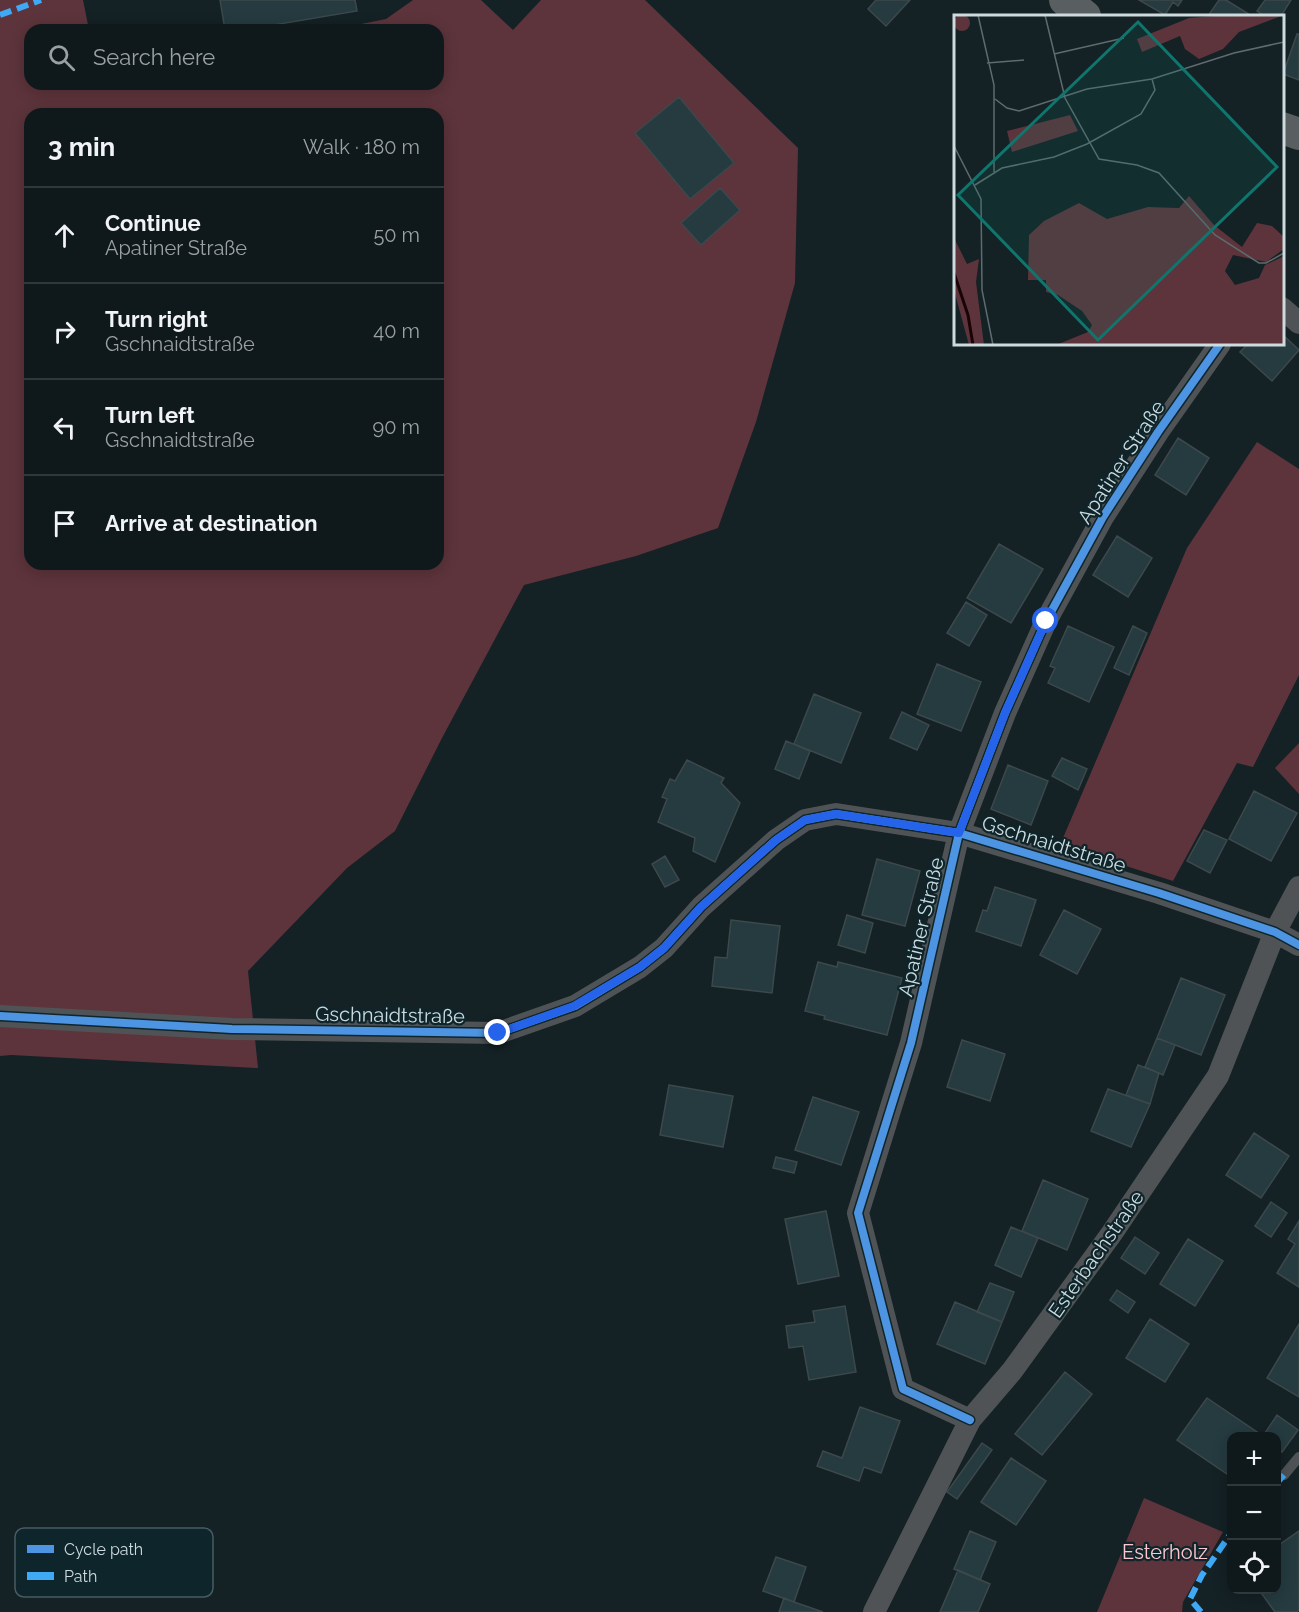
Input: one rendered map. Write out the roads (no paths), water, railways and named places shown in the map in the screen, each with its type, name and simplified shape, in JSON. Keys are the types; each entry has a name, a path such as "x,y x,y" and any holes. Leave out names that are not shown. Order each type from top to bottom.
{"main road":[{"path":"1065,0 1084,15"},
{"path":"1284,129 1299,134"}],"street":[{"path":"1284,310 1299,323"},
{"name":"Apatiner Straße","path":"970,1420 903,1389 858,1213 911,1043 959,833 1005,713 1046,621 1104,517 1158,432 1219,345"},
{"name":"Gschnaidtstraße","path":"0,1016 232,1029 498,1033 574,1006 640,967 664,948 701,907 776,840 805,820 836,814 959,833 1159,892 1275,932 1299,945"},
{"name":"Esterbachstraße","path":"874,1612 970,1420 1012,1371 1106,1242 1218,1076 1275,932 1299,886"}],"lane":[{"path":"1284,1475 1299,1457"}],"park label":[{"name":"Esterholz","path":"1165,1552"}]}
